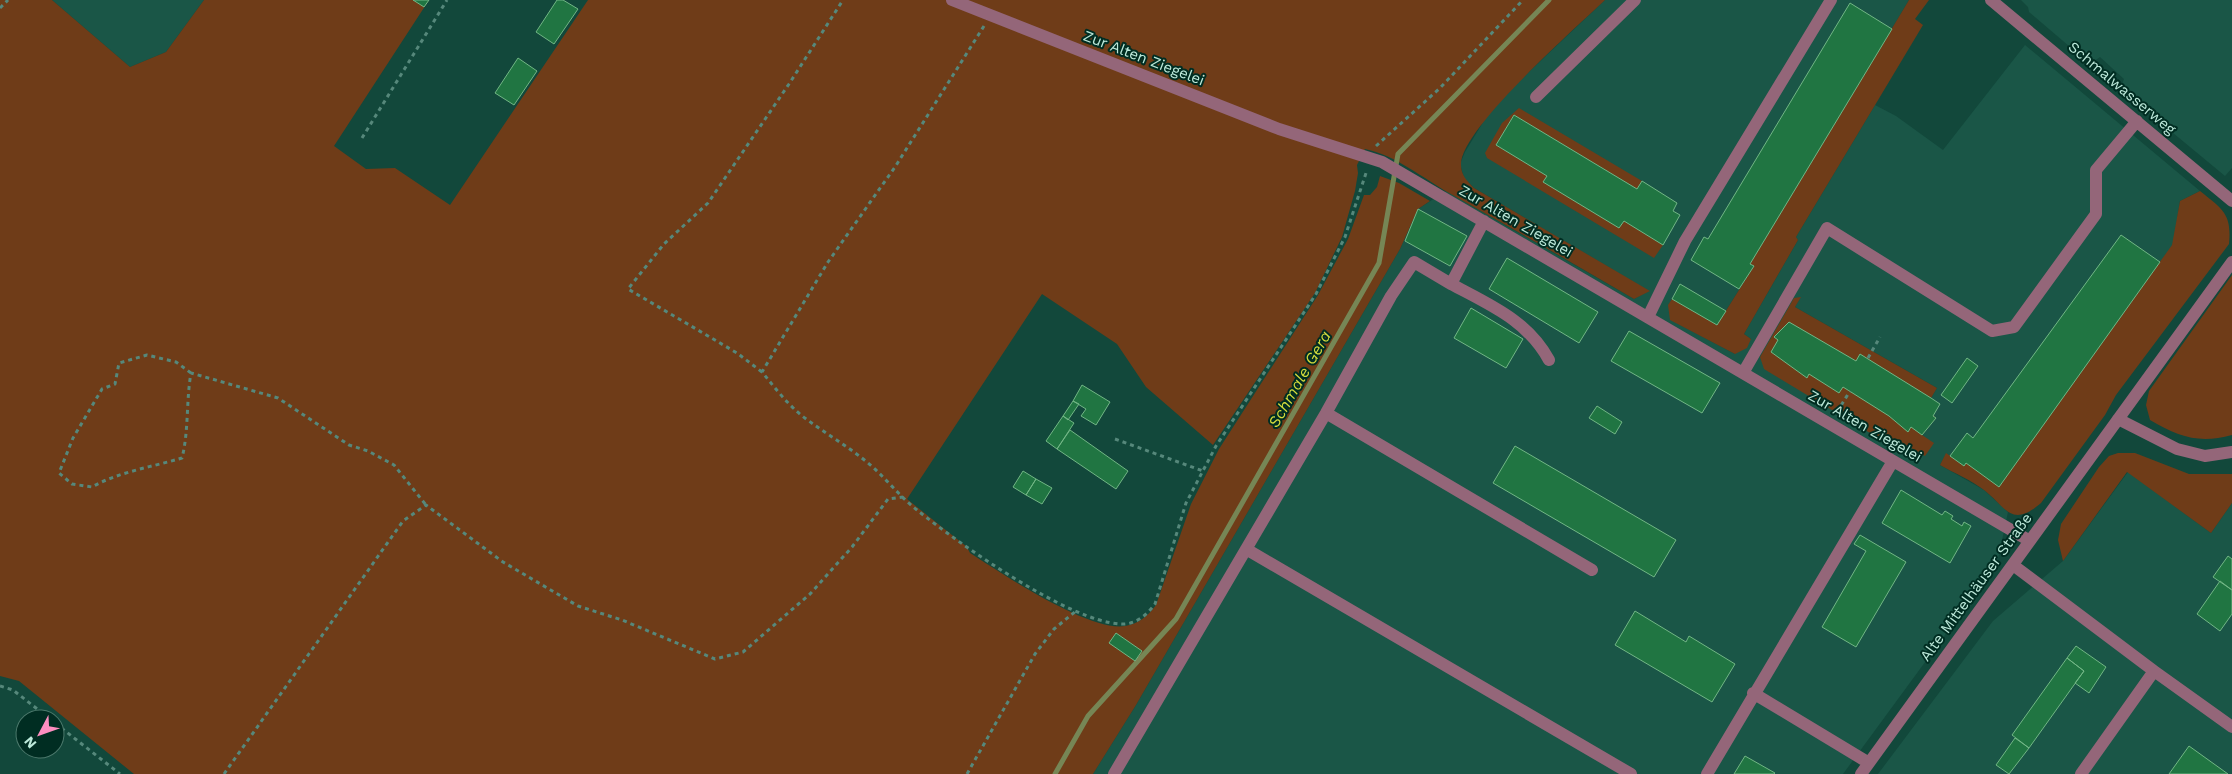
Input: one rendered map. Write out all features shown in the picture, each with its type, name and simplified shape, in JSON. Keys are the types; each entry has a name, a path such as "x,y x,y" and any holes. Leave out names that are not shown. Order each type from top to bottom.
{"street":[{"name":"Zur Alten Ziegelei","path":"952,0 1279,129 1377,160 1423,185 2030,541"},
{"path":"1536,98 1635,0"},
{"path":"1648,317 1685,241 1831,0"},
{"name":"Schmalwasserweg","path":"1991,0 2232,201"},
{"path":"1743,373 1828,228 1992,331 2014,327 2096,214 2096,170 2137,121"},
{"path":"1451,284 1484,221"},
{"path":"1114,774 1326,413 1391,296 1414,262 1518,321 1541,345 1549,360"},
{"name":"Alte Mittelhäuser Straße","path":"1861,774 2232,262"},
{"path":"1326,413 1592,570"},
{"path":"2118,420 2177,449 2205,456 2232,452"},
{"path":"1707,774 1893,461"},
{"path":"1246,549 1631,774"},
{"path":"2012,565 2232,727"},
{"path":"2081,774 2154,671"},
{"path":"1754,693 1869,763"}],"path":[{"path":"0,8 8,0"},
{"path":"362,138 447,0"},
{"path":"843,0 784,92 708,203 664,244 628,289 737,353 762,372 783,398 808,421 839,440 870,464 902,498 970,550 1076,611 1122,624 1136,621 1148,614 1155,604 1186,503 1216,446 1316,294 1345,237 1377,160 1375,146 1440,88 1523,0"},
{"path":"762,372 828,262 895,167 990,16"},
{"path":"1868,358 1880,337"},
{"path":"191,373 186,401 186,440 182,458 109,477 92,487 72,484 59,473 72,438 102,389 116,384 119,363 147,355 176,362 191,373 287,402 349,444 368,451 394,465 426,505 503,562 578,606 622,620 715,659 743,652 810,594 852,547 888,499 902,498"},
{"path":"1837,413 1850,391"},
{"path":"1115,439 1203,471"},
{"path":"224,774 403,521 426,505"},
{"path":"968,774 1035,654 1054,629 1076,611"},
{"path":"0,686 13,690 37,709"},
{"path":"65,731 120,774"}],"shaded area":[{"path":"0,0 52,0 130,67 166,52 204,0 429,0 334,146 366,169 395,168 450,205 588,0 1605,0 1498,105 1465,149 1461,169 1465,178 1474,188 1650,291 1634,299 1398,162 1377,152 1365,149 1357,165 1358,173 1355,191 1342,237 1315,293 1213,445 1146,387 1117,344 1042,294 907,499 967,547 970,553 1046,599 1090,620 1109,625 1130,625 1150,613 1156,605 1191,504 1219,449 1318,295 1348,239 1364,195 1370,195 1377,187 1380,176 1399,183 1430,201 1418,209 1400,249 1136,705 1093,774 134,774 65,718 65,709 54,709 19,681 0,676"},
{"path":"52,0 204,0 166,52 130,67"},
{"path":"1605,0 1909,0 1751,264 1754,266 1717,325 1671,320 1735,354 1751,339 1744,334 1798,240 1796,237 1875,105 1896,116 1943,150 2025,45 2200,191 2180,201 2173,245 1999,487 1966,464 1964,466 1946,454 1940,465 1984,490 2008,512 1997,564 1843,774 1093,774 1136,705 1400,249 1418,209 1446,191 1634,299 1649,291 1474,188 1464,178 1460,164 1465,152 1488,114 1514,86","holes":["1800,298 1795,307 1937,388 1931,398 1933,416 1936,418 1922,435 1901,442 1880,439 1760,357"]},
{"path":"1909,0 1929,0 1915,19 1923,25 1796,237 1798,240 1744,334 1751,339 1747,348 1735,354 1670,320 1668,305 1672,299 1717,325 1754,266 1750,264"},
{"path":"2021,0 2232,0 2232,168 2225,176 2120,89 2124,79 2100,57 2090,64 2029,12 2028,7"},
{"path":"1519,108 1642,181 1637,189 1514,115 1496,145 1547,176 1619,228 1624,221 1663,245 1654,258 1487,158 1485,153 1502,123"},
{"path":"2200,191 2220,208 2227,218 2230,234 2229,244 2116,395 2105,415 2041,503 2031,511 2023,514 2016,515 2010,513 1979,486 1940,465 1946,453 1964,466 1966,463 1999,486 2172,245 2180,201"},
{"path":"2232,275 2232,435 2220,438 2199,439 2180,435 2150,420 2146,405 2149,391"},
{"path":"1801,297 1795,307 1937,388 1931,398 1933,415 1936,418 1922,435 1934,443 1925,456 1901,442 1880,439 1764,369 1760,357 1794,298"},
{"path":"2118,453 2135,453 2189,474 2232,474 2232,503 2211,533 2127,472 2063,561 2058,540 2061,524 2099,467 2109,456"},
{"path":"2128,472 2211,533 2232,503 2232,774 1878,774 1993,621 2063,561"}],"building":[{"path":"413,0 429,0 424,7"},
{"path":"557,0 563,0 578,9 554,44 536,32"},
{"path":"1850,3 1892,29 1750,264 1754,266 1739,289 1691,260 1704,237 1708,239"},
{"path":"518,58 537,71 514,105 495,93"},
{"path":"1514,115 1637,189 1642,181 1677,203 1673,211 1680,215 1663,245 1624,221 1619,228 1543,182 1547,176 1496,145"},
{"path":"1418,209 1467,236 1450,266 1405,241"},
{"path":"2121,235 2160,262 1999,487 1966,463 1964,466 1950,456 1967,433 1973,438"},
{"path":"1507,258 1598,312 1579,343 1489,289"},
{"path":"1680,284 1726,311 1717,325 1672,299"},
{"path":"1471,308 1523,339 1506,368 1454,338"},
{"path":"1789,322 1856,361 1860,354 1931,398 1940,404 1933,416 1936,418 1922,435 1911,427 1908,432 1889,416 1843,387 1839,393 1809,374 1807,378 1771,352 1778,340 1774,337"},
{"path":"1629,331 1720,383 1702,413 1611,361"},
{"path":"1967,358 1978,366 1952,403 1941,395"},
{"path":"1082,385 1110,402 1096,425 1081,416 1086,409 1073,401"},
{"path":"1073,401 1079,404 1068,420 1063,416"},
{"path":"1597,406 1622,422 1615,434 1589,418"},
{"path":"1063,416 1074,423 1057,449 1046,441"},
{"path":"1070,430 1128,471 1116,489 1057,449"},
{"path":"1515,446 1676,540 1654,577 1493,483"},
{"path":"1023,471 1036,479 1026,495 1013,487"},
{"path":"1036,479 1052,488 1042,504 1026,495"},
{"path":"1901,490 1942,515 1945,511 1953,516 1951,519 1962,526 1964,522 1971,526 1950,563 1882,523"},
{"path":"1860,535 1906,562 1856,647 1822,627 1866,551 1854,544"},
{"path":"2228,556 2232,559 2232,590 2213,577"},
{"path":"2220,581 2232,590 2232,614 2220,631 2197,614"},
{"path":"1635,611 1686,642 1689,636 1735,664 1712,702 1615,645"},
{"path":"1116,633 1142,651 1135,661 1109,643"},
{"path":"2076,646 2106,667 2089,693 2075,683 2084,671 2067,658"},
{"path":"2067,658 2084,671 2029,748 2012,735"},
{"path":"2015,738 2029,748 2009,774 1996,765"},
{"path":"2189,746 2228,774 2169,774"},
{"path":"1745,756 1775,773 1734,774"}],"waterway":[{"name":"Schmale Gera","path":"1055,774 1088,716 1176,619 1379,263 1398,154 1549,0"}]}
